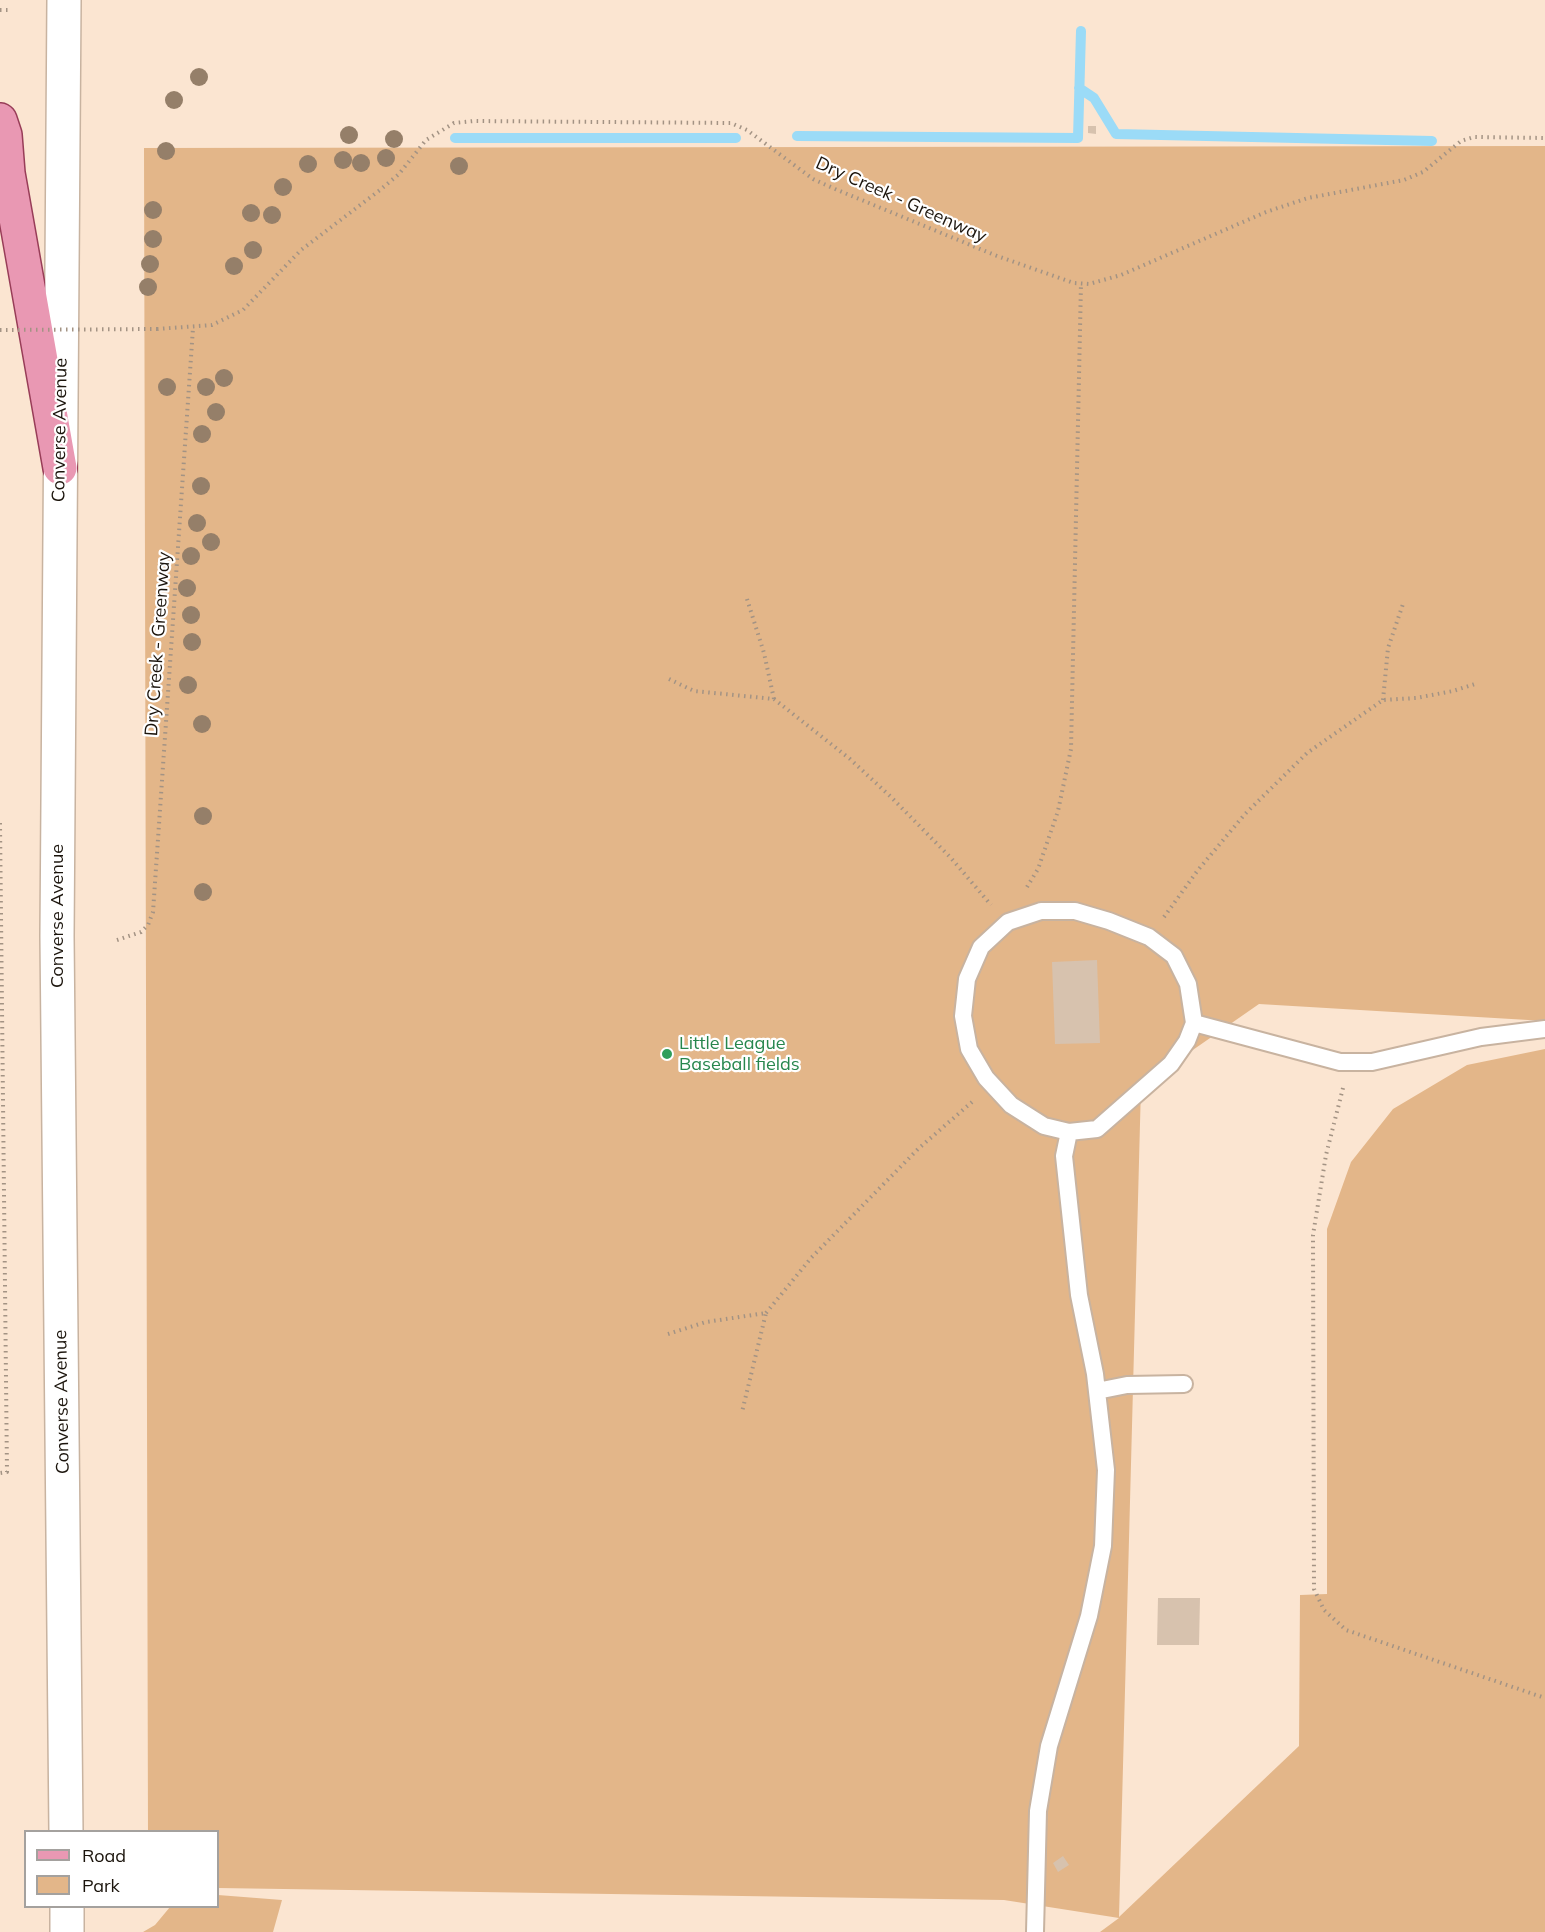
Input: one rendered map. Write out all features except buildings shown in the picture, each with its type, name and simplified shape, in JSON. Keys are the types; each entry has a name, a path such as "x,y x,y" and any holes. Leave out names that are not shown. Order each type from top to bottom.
{"main road":[{"name":"Converse Avenue","path":"64,0 57,936 66,1830"},
{"path":"0,120 5,135 8,173 60,468"},
{"path":"67,1908 67,1932"}],"lane":[{"path":"1041,911 1075,911 1109,921 1149,937 1174,956 1188,984 1194,1023 1187,1041 1171,1064 1118,1113 1097,1129 1070,1132 1044,1126 1011,1105 993,1085 969,1049 963,1016 967,979 981,947 1015,920 1041,911"},
{"path":"1194,1023 1348,1062 1372,1062 1481,1037 1545,1029"},
{"path":"1035,1932 1038,1811 1049,1746 1089,1616 1103,1546 1106,1470 1097,1391 1079,1295 1064,1156 1070,1132"},
{"path":"1097,1391 1127,1385 1184,1384"}],"path":[{"path":"0,10 9,10"},
{"name":"Dry Creek - Greenway","path":"0,330 157,329 212,325 243,309 308,244 399,174 438,131 454,123 474,121 731,123 747,130 813,179 997,256 1067,281 1081,283 1102,282 1121,275 1266,212 1308,198 1404,180 1423,172 1461,141 1474,137 1545,138"},
{"path":"669,679 694,691 774,699 850,759 1015,920 1026,888 1038,870 1058,811 1071,749 1081,283"},
{"name":"Dry Creek - Greenway","path":"117,940 141,932 148,925 153,912 193,328"},
{"path":"747,599 764,653 774,699"},
{"path":"1383,700 1388,648 1403,604"},
{"path":"1149,937 1198,870 1245,814 1307,753 1383,700 1416,698 1479,683"},
{"path":"0,823 7,1472 0,1473"},
{"path":"1348,1062 1326,1155 1313,1235 1314,1589 1324,1610 1346,1630 1545,1698"},
{"path":"742,1412 766,1313 811,1258 918,1149 993,1085"},
{"path":"668,1334 706,1322 766,1313"}],"green space":[{"name":"Little League Baseball fields","path":"1545,146 1545,1021 1259,1004 1141,1086 1119,1917 1299,1746 1300,1595 1327,1594 1327,1229 1351,1162 1393,1109 1467,1065 1545,1049 1545,1932 1100,1932 1119,1918 1004,1900 219,1888 219,1830 148,1830 144,148"},
{"path":"219,1895 282,1900 273,1932 143,1932 155,1925 169,1908 219,1908"}],"waterway":[{"path":"797,136 1078,138 1081,31"},
{"path":"1079,88 1094,98 1116,134 1432,141"},
{"path":"455,138 736,138"}],"place":[{"name":"Little League Baseball fields","path":"667,1054"}]}
